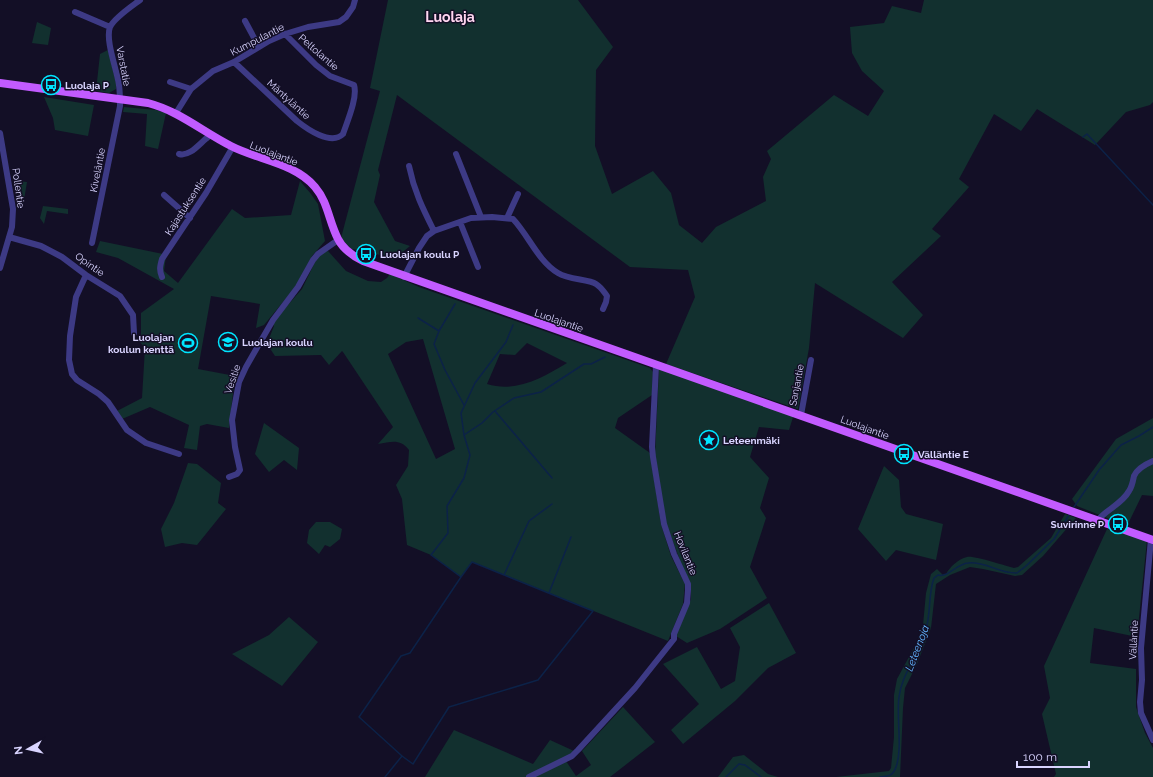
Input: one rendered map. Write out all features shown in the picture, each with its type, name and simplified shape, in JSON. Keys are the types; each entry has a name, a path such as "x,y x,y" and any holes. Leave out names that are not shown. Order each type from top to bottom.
{"main road":[{"name":"Luolajantie","path":"0,83 148,103 176,113 232,147 290,169 307,179 325,202 338,240 349,253 363,261 404,277 656,366 801,414 1152,539"}],"street":[{"path":"75,12 110,27 140,0"},
{"name":"Kumpulantie","path":"176,113 190,90 213,71 234,62 285,34 308,26 339,22 346,17 353,7 355,0"},
{"path":"245,21 259,48"},
{"name":"Varstatie","path":"110,27 110,47 115,64 120,100"},
{"name":"Peltolantie","path":"285,34 330,76 354,85 354,96"},
{"name":"Mäntyläntie","path":"234,62 307,129 334,139 340,138 343,134 354,96"},
{"path":"170,82 190,90"},
{"name":"Kiveläntie","path":"92,244 120,100"},
{"name":"Pollentie","path":"0,133 13,209 12,227 0,268"},
{"path":"179,154 188,154 208,137 209,134"},
{"name":"Kajastuksentie","path":"162,277 160,266 162,259 190,218 232,147"},
{"path":"456,154 481,218"},
{"path":"409,166 412,182 418,199 434,231"},
{"path":"510,219 518,194"},
{"path":"164,196 190,218"},
{"path":"404,277 419,248 427,236 434,231 470,218 492,217 510,219 549,267 559,274 569,278 596,284 603,290 607,296 603,309"},
{"path":"460,222 478,267"},
{"name":"Opintie","path":"9,237 41,246 62,257 86,275 120,296 133,315 134,332"},
{"name":"Vesitie","path":"229,477 237,474 240,470 234,447 232,420 239,382 273,320 298,288 318,254 338,240"},
{"path":"86,275 76,296 70,336 69,360 72,374 77,380 99,394 108,402 127,430 146,443 179,454"},
{"name":"Sanjantie","path":"801,414 811,360"},
{"name":"Hovilantie","path":"529,777 572,756 635,688 674,639 674,634 687,603 688,584 674,554 664,524 653,457 652,447 656,366"},
{"path":"1098,520 1103,513 1115,506 1130,491 1135,474 1146,464 1153,461"},
{"name":"Välläntie","path":"1152,539 1141,648 1142,680 1140,702 1141,713 1153,740"}],"green space":[{"path":"388,0 578,0 613,47 596,70 595,146 612,194 653,171 671,193 679,225 702,243 716,227 766,201 763,177 771,159 767,151 834,95 868,116 884,91 862,71 852,53 850,27 884,23 892,6 921,13 924,0 1153,0 1153,102 1150,105 1126,112 1095,145 1037,109 1021,131 994,114 959,179 969,187 932,229 941,236 892,282 923,315 903,338 815,283 809,348 798,409 666,364 695,297 688,270 630,267 397,95 378,170 380,175 374,202 395,241 410,246 393,260 369,251 351,249 341,238 380,91 370,88"},
{"path":"37,22 51,28 48,45 32,43"},
{"path":"108,50 116,83 116,89 109,93 96,91 100,54"},
{"path":"44,97 94,105 88,136 55,130 53,118"},
{"path":"124,107 156,110 166,113 158,149 145,146 147,114 123,112"},
{"path":"16,181 27,182 23,206 21,208"},
{"path":"300,181 318,204 325,241 312,256 297,285 264,325 256,328 260,304 211,296 198,369 235,376 229,428 207,424 200,426 197,450 184,448 189,425 150,407 122,419 117,411 142,398 145,348 138,340 141,336 141,313 174,289 118,258 96,252 100,241 163,254 166,256 164,271 178,283 232,209 245,218 291,215"},
{"path":"43,206 68,209 68,214 47,211 44,224 40,218"},
{"path":"328,251 346,271 368,281 381,282 390,274 419,287 650,368 653,372 652,395 618,418 615,428 650,453 661,524 671,556 685,584 683,604 668,641 472,562 461,577 431,555 407,545 402,499 396,485 408,466 409,450 406,446 399,442 378,444 393,427 343,352 342,351 329,365 321,355 275,356 267,344 274,326 272,323 302,289 315,262 323,252","holes":["423,339 455,449 436,459 388,354 406,342","527,343 567,363 538,379 518,385 508,387 487,384 500,354 515,355"]},
{"path":"659,369 794,414 789,430 759,427 750,457 769,478 760,508 766,518 750,567 767,598 720,629 687,643 676,636 691,599 691,590 666,523 655,455"},
{"path":"1153,418 1153,496 1142,495 1127,526 1077,506 1072,499 1116,439"},
{"path":"264,423 299,448 297,470 284,460 269,472 255,454"},
{"path":"188,463 197,464 221,483 218,503 226,509 197,545 182,543 165,547 161,529 174,503"},
{"path":"884,466 899,480 901,507 906,514 943,524 936,560 896,550 886,561 858,529"},
{"path":"1065,514 1076,518 1043,556 1022,575 1015,576 970,567 950,575 936,584 931,628 917,664 905,688 900,777 836,777 889,771 891,768 894,737 894,695 897,679 916,644 923,625 926,593 931,574 937,569 943,575 946,574 955,564 967,557 982,559 1014,568 1018,567 1051,538"},
{"path":"316,522 330,522 342,529 340,539 330,547 325,545 319,554 307,543 309,530"},
{"path":"1107,529 1147,540 1137,637 1094,628 1090,663 1136,669 1136,707 1145,733 1153,748 1153,777 1054,777 1056,774 1042,714 1050,698 1044,666"},
{"path":"769,603 796,653 768,668 735,701 683,744 671,730 699,704 663,664 697,647 721,689 735,681 740,647 730,628"},
{"path":"289,617 318,642 282,686 232,654 269,635"},
{"path":"623,707 655,742 610,777 534,777 566,761 576,776 591,765 582,751"},
{"path":"454,730 533,764 550,740 574,751 571,755 526,777 425,777"},
{"path":"744,755 768,774 778,777 718,777 733,757"}],"waterway":[{"path":"1083,137 1087,134 1153,205"},
{"path":"439,331 455,304"},
{"path":"418,318 439,331 434,344 445,370 464,405"},
{"path":"464,435 461,413 475,383 506,342 513,325"},
{"path":"461,577 431,555 448,533 447,506 464,478 470,455 464,435 482,423 493,412 514,398 541,392 584,364 591,364 605,357"},
{"path":"495,411 552,478"},
{"name":"Leteenoja","path":"1074,507 1099,470 1121,445 1153,427"},
{"path":"504,575 529,521 552,504"},
{"name":"Leteenoja","path":"880,777 890,775 894,772 896,767 899,751 898,705 900,691 904,679 920,647 926,629 934,578 938,575 945,575 968,563 980,564 1005,572 1017,573 1054,539 1069,515"},
{"path":"549,593 571,537"},
{"path":"385,777 402,756 413,764 449,707 538,680 593,611 472,562 410,653 401,656 359,717 402,756"},
{"name":"Leteenoja","path":"726,777 739,764 745,765 761,777"}],"place":[{"name":"Luolaja P","path":"51,85"},
{"name":"Luolajan koulu P","path":"366,254"},
{"name":"Luolajan koulu","path":"228,342"},
{"name":"Luolajan koulun kenttä","path":"188,343"},
{"name":"Leteenmäki","path":"709,440"},
{"name":"Välläntie E","path":"904,454"},
{"name":"Suvirinne P","path":"1118,524"}],"district":[{"name":"Luolaja","path":"450,17"}]}
